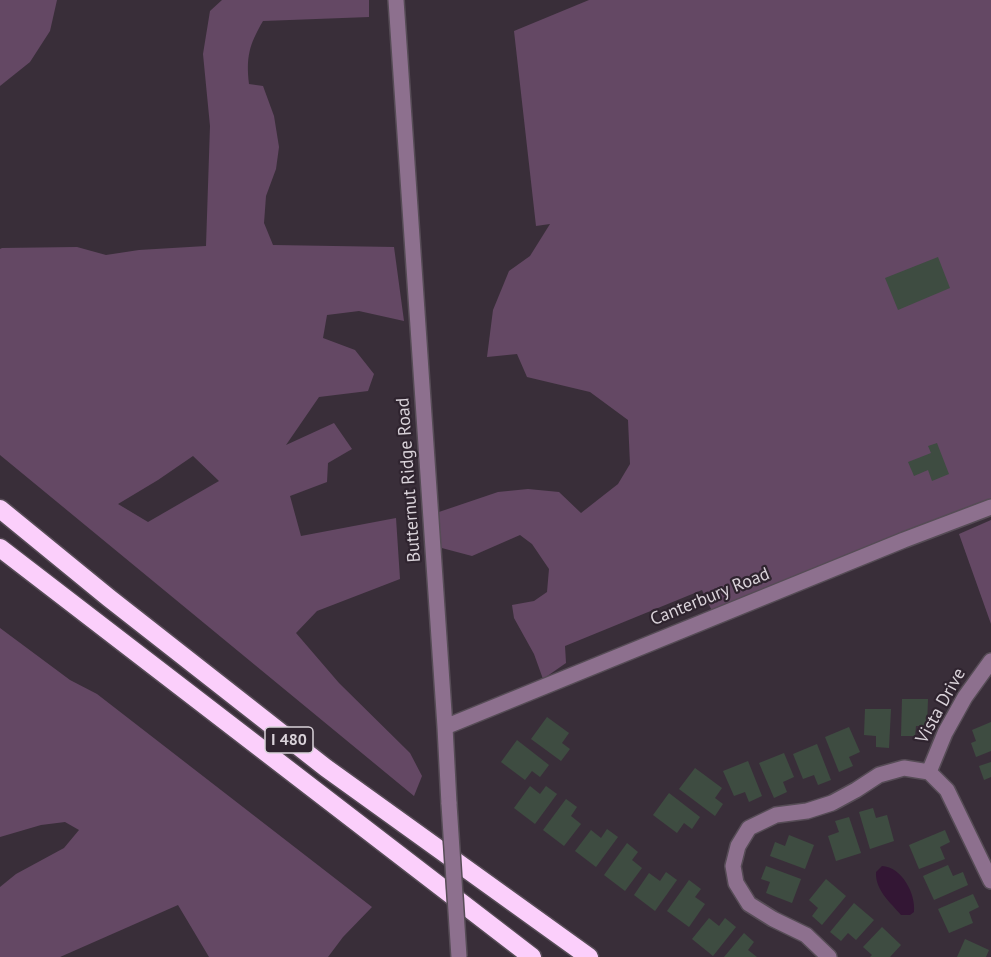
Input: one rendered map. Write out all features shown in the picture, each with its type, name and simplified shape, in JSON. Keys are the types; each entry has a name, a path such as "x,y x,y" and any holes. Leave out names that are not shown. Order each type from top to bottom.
{"highway":[{"name":"I 480","path":"0,509 109,598 326,768 589,957"},
{"name":"I 480","path":"0,548 532,957"}],"street":[{"name":"Butternut Ridge Road","path":"396,0 459,957"},
{"name":"Canterbury Road","path":"445,727 903,540 991,507"},
{"name":"Vista Drive","path":"929,772 945,733 965,697 991,661"},
{"path":"829,957 806,935 773,919 750,904 736,883 733,866 738,846 749,828 776,815 807,811 832,803 879,775 904,768 929,772 947,790 991,881"}],"shaded area":[{"path":"0,0 57,0 50,31 30,62 0,86"},
{"path":"222,0 369,0 369,17 263,21 254,37 250,51 248,75 249,84 263,86 274,116 279,147 276,169 266,196 264,223 273,245 394,247 404,321 359,311 327,315 323,338 355,350 374,374 368,391 319,397 286,445 334,423 352,449 328,463 327,482 290,496 301,536 396,518 400,579 317,611 296,633 339,683 410,753 422,776 414,796 0,455 0,249 77,247 106,255 139,250 206,246 210,126 203,54 210,11","holes":["193,456 219,481 148,522 118,504"]},
{"path":"589,0 991,0 991,499 712,611 702,590 565,646 566,663 543,679 534,654 514,618 512,605 534,601 547,592 549,569 532,544 520,535 472,556 438,547 436,513 498,492 528,489 559,492 581,513 618,484 630,464 628,420 590,392 527,377 517,354 487,357 493,310 509,271 530,256 550,224 536,226 514,31"},
{"path":"991,520 991,624 959,534"},
{"path":"0,628 70,680 97,694 372,907 343,937 328,957 209,957 178,905 60,957 0,957 0,887 16,874 64,848 79,830 65,822 41,825 0,837"},
{"path":"882,866 896,871 910,890 914,912 910,915 901,915 881,890 876,872"}],"building":[{"path":"938,257 950,288 898,310 885,278"},
{"path":"937,443 949,474 932,481 928,470 914,476 908,462 931,453 928,446"},
{"path":"902,699 928,699 927,726 916,726 915,736 901,736"},
{"path":"865,709 891,709 889,748 876,747 876,736 864,735"},
{"path":"547,717 569,733 562,743 570,749 561,761 531,739"},
{"path":"991,722 991,751 976,757 971,743 976,741 972,730"},
{"path":"849,727 860,752 849,757 853,766 839,772 825,737"},
{"path":"517,740 549,765 540,777 532,771 525,780 501,762"},
{"path":"817,744 831,780 818,785 814,775 803,779 793,754"},
{"path":"784,753 794,777 783,782 787,792 774,798 759,763"},
{"path":"748,761 762,796 749,802 745,792 734,796 723,771"},
{"path":"991,762 991,777 984,780 979,766"},
{"path":"695,768 722,788 715,798 723,804 715,816 679,789"},
{"path":"530,786 540,794 546,786 557,794 535,824 514,808"},
{"path":"669,793 700,817 692,829 684,823 677,833 653,815"},
{"path":"566,799 577,807 571,816 581,824 564,846 543,830"},
{"path":"873,808 876,818 887,815 894,841 870,849 859,812"},
{"path":"849,817 861,853 836,861 828,836 839,832 835,821"},
{"path":"607,829 618,837 596,867 575,851 591,830 601,838"},
{"path":"945,830 950,842 940,847 945,859 919,869 909,845"},
{"path":"789,835 814,845 805,869 770,856 775,842 785,846"},
{"path":"627,843 638,852 632,860 642,868 625,891 604,875"},
{"path":"948,865 953,876 963,872 968,885 934,900 923,876"},
{"path":"766,866 801,879 792,903 766,893 770,882 761,879"},
{"path":"666,872 677,880 655,911 634,895 649,873 660,881"},
{"path":"826,879 846,896 822,925 812,916 818,908 809,900"},
{"path":"689,880 701,889 695,897 705,904 689,927 667,911"},
{"path":"973,894 979,907 969,912 973,923 949,933 938,909"},
{"path":"854,903 874,920 856,940 848,933 841,941 830,932"},
{"path":"709,918 719,926 725,918 736,927 713,956 692,939"},
{"path":"882,927 901,945 890,957 870,957 872,955 863,947"},
{"path":"744,933 754,942 748,950 757,957 724,957"},
{"path":"965,939 989,950 986,957 957,957"}]}
